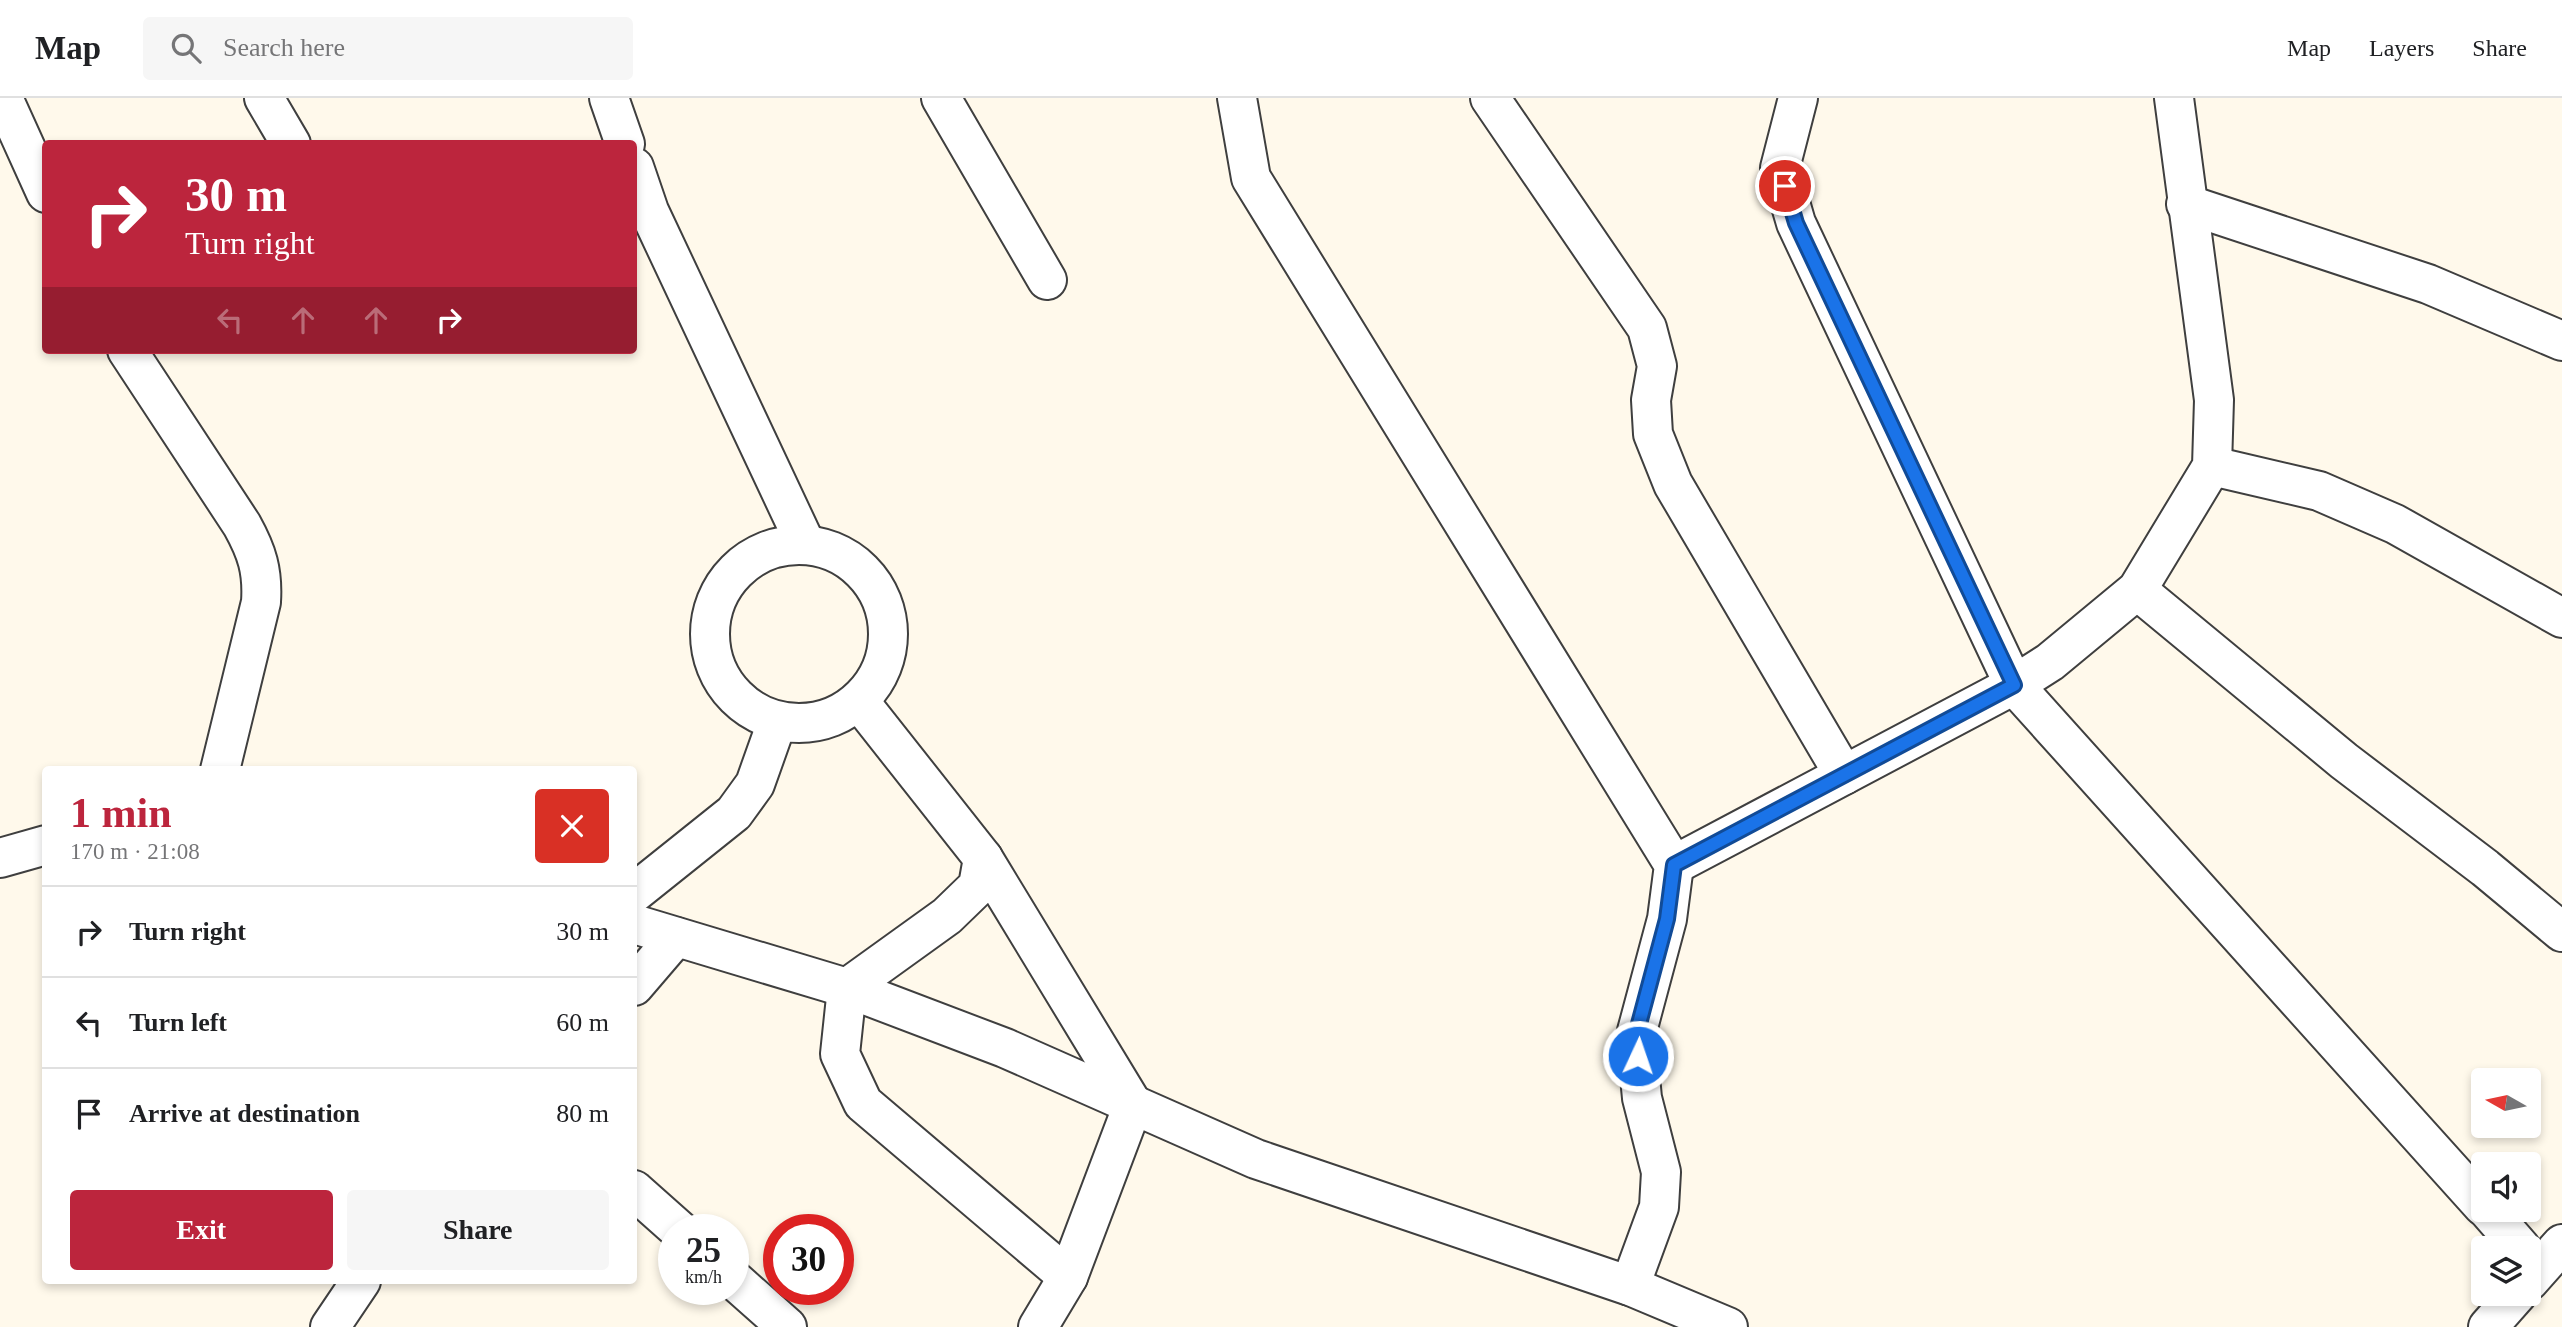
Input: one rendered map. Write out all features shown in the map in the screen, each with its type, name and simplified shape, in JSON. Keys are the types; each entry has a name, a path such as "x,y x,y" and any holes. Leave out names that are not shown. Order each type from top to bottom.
{"street":[{"path":"3,98 42,184"},
{"path":"264,98 289,140"},
{"path":"609,98 624,140"},
{"path":"941,98 1047,280"},
{"path":"1237,98 1251,178 1674,865 1667,919 1636,1035 1642,1098 1661,1172 1659,1207 1630,1286"},
{"path":"1490,98 1647,328 1657,366 1651,400 1653,434 1673,484 1844,775"},
{"path":"1798,98 1780,168 1796,223 2014,685 2471,1191"},
{"path":"1674,865 2014,685 2050,662 2137,590 2211,466 2214,400 2174,98"},
{"path":"637,176 649,211 806,545"},
{"path":"2186,204 2428,284 2562,341"},
{"path":"130,354 242,525 256,551 263,575 261,602 221,766"},
{"path":"2211,466 2332,496 2395,524 2562,618"},
{"path":"806,545 834,551 860,568 879,593 888,624 888,647 878,677 859,701 838,716 808,724 777,722 749,710 727,688 713,660 709,634 715,603 731,576 755,556 775,548 806,545"},
{"path":"2137,590 2344,761 2562,932"},
{"path":"859,701 983,858 1133,1105"},
{"path":"637,891 734,813 755,784 777,722"},
{"path":"983,858 978,886 955,908 847,988 840,1055 863,1103 1068,1278"},
{"path":"637,925 847,988 1005,1048 1256,1159 1630,1286 1728,1327"},
{"path":"637,982 676,937"},
{"path":"1038,1327 1068,1278 1133,1105"},
{"path":"637,1193 661,1214"},
{"path":"2497,1222 2509,1236"},
{"path":"333,1326 359,1284"},
{"path":"749,1293 787,1327"},
{"path":"2488,1327 2503,1306"}],"route":[{"path":"1638,1056 1636,1035 1667,919 1674,865 2014,685 1796,223 1785,186"}]}
